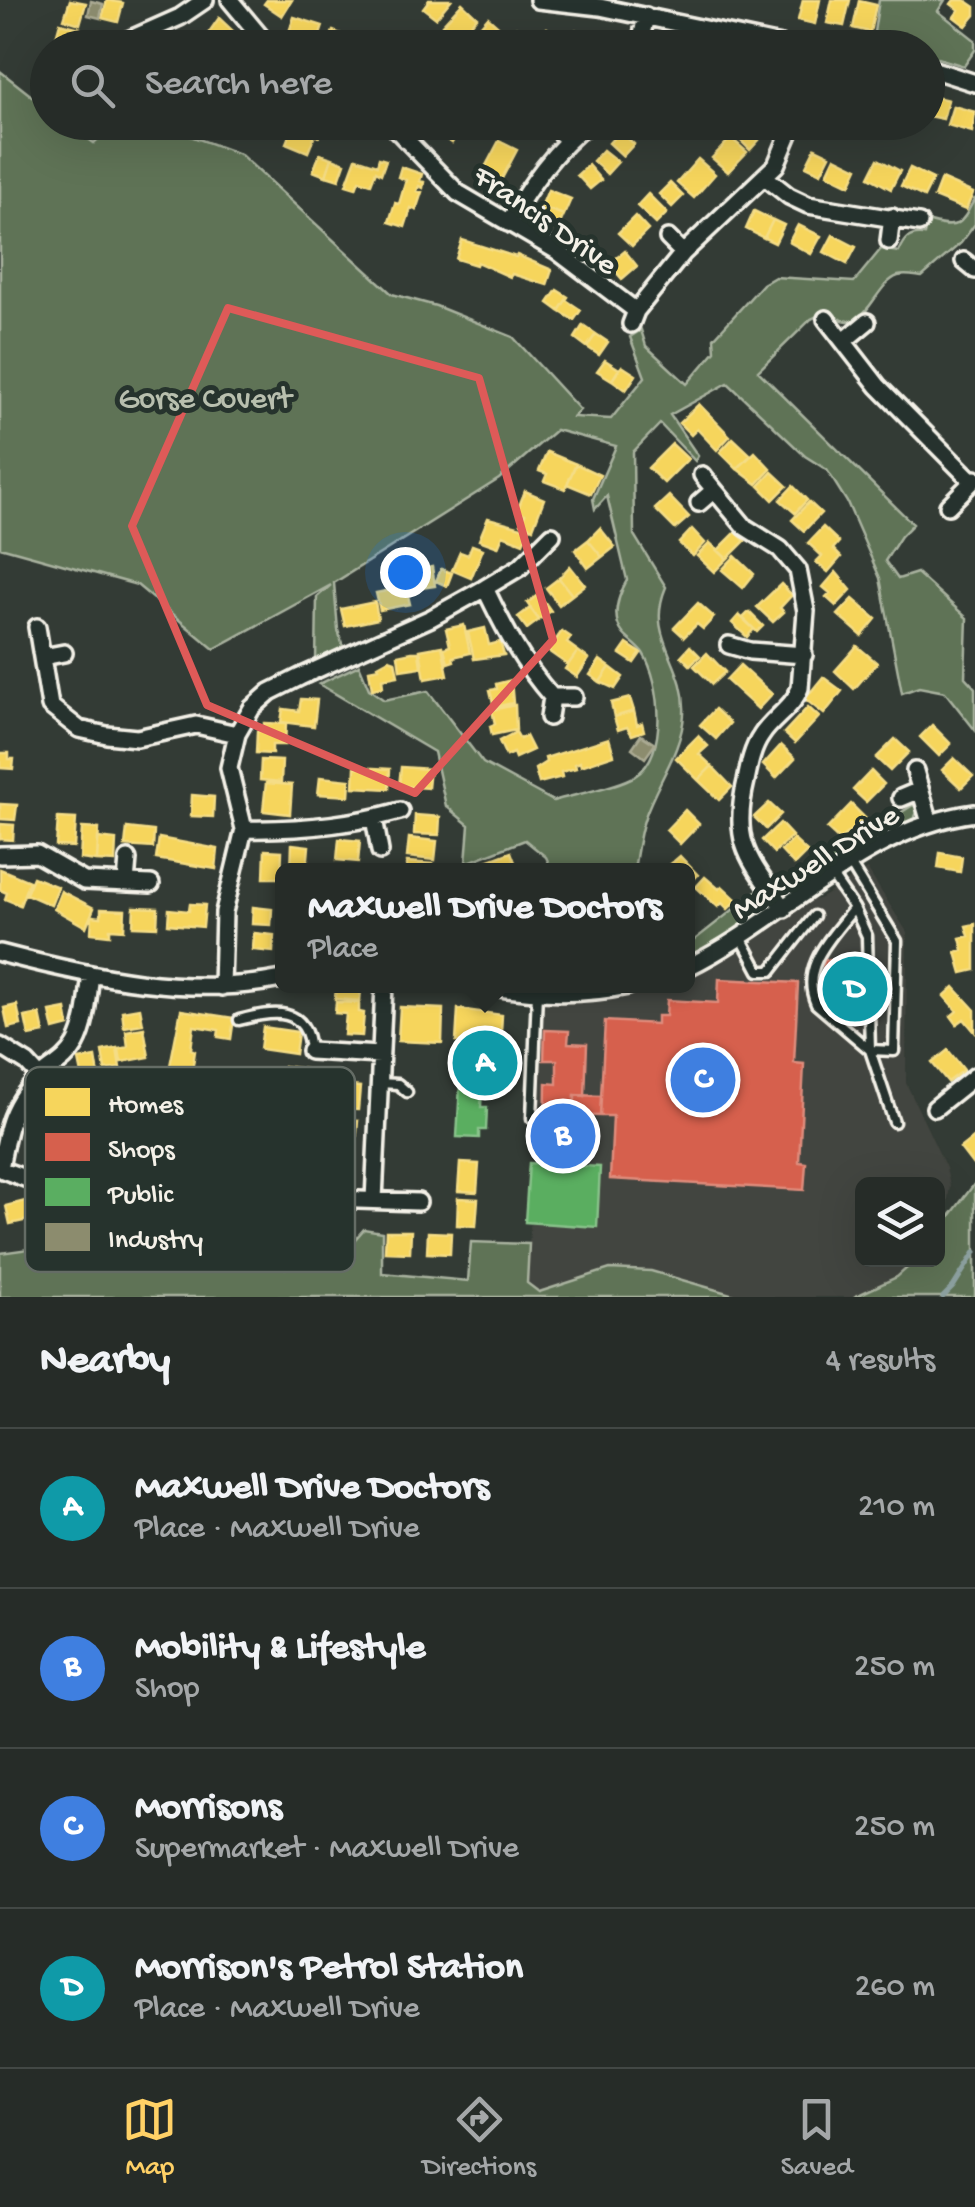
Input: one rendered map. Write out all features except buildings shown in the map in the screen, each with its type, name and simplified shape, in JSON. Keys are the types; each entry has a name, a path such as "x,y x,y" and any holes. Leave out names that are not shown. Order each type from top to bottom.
{"street":[{"path":"151,30 206,0"},
{"path":"230,0 255,30"},
{"path":"550,1 712,30"},
{"path":"643,30 646,16"},
{"path":"945,73 975,83"},
{"name":"Francis Drive","path":"406,140 458,193 557,250 633,318 683,252"},
{"path":"508,222 532,181 568,140"},
{"path":"668,238 683,252 765,177 776,165 786,140"},
{"path":"765,177 808,205 919,223"},
{"path":"888,241 892,217"},
{"path":"826,319 878,386 974,480 948,506"},
{"path":"844,341 866,322"},
{"path":"702,475 745,526 780,549 798,570 805,596 804,656 796,698 760,737 752,755 739,823 749,858 784,908"},
{"path":"698,503 714,490"},
{"path":"222,987 224,912 244,828 230,783 232,748 252,708 270,692 432,618 485,588 520,566 552,535"},
{"path":"485,588 520,657 552,697 549,717"},
{"path":"37,626 50,706 80,729 137,738 196,725 237,734"},
{"path":"730,645 750,652 804,656"},
{"path":"42,657 64,653"},
{"path":"552,697 574,697"},
{"path":"915,771 930,822"},
{"path":"901,798 920,790"},
{"path":"244,828 281,829 374,818 400,811"},
{"name":"Maxwell Drive","path":"695,963 886,841 930,822 975,813"},
{"path":"374,818 380,852"},
{"path":"0,856 37,854 84,881 150,884"},
{"path":"126,884 128,858"},
{"path":"0,953 150,984 222,987 275,980"},
{"path":"55,1067 76,1043 91,974"},
{"path":"374,1200 384,993"},
{"path":"0,1046 30,1067"},
{"path":"310,1051 328,1060 383,1058"},
{"path":"935,1108 975,1076"},
{"path":"25,1097 11,1116 0,1169 25,1178"},
{"path":"355,1199 418,1202"}],"lane":[{"path":"850,864 893,933 898,948 894,1051 870,1050 816,1004 810,982 816,958 854,908"},
{"path":"832,876 867,936 870,1050 894,1122"},
{"path":"741,937 759,972 771,971 814,916"},
{"path":"532,1118 537,993"},
{"path":"239,1020 274,1012 293,1016 306,1030 310,1051"},
{"path":"379,1083 398,1084 408,1092"}],"highlighted area":[{"path":"228,308 479,378 553,640 415,793 207,705 132,526"}],"shaded area":[{"path":"867,869 907,932 906,1083 946,1168 950,1186 945,1220 945,1177 855,1177 855,1267 908,1267 897,1277 854,1297 741,1297 700,1285 610,1269 539,1292 527,1283 543,1004 557,993 695,993 695,963 784,909 821,898"}],"green space":[{"path":"879,0 945,0 938,11 975,40 975,50 964,66 945,60 945,30 874,30"},
{"name":"Gorse Covert","path":"0,71 30,95 30,140 202,140 240,154 392,294 436,306 513,337 580,410 573,417 611,419 645,377 630,337 641,330 646,346 687,384 715,351 714,338 763,284 775,277 854,282 881,249 899,252 908,238 924,235 927,221 958,223 975,198 975,224 961,243 922,277 901,275 889,281 860,317 851,321 828,311 811,319 758,371 913,524 885,561 898,579 917,573 967,618 965,677 975,688 975,730 945,692 919,687 902,693 880,578 847,502 827,470 805,456 728,383 670,415 698,456 695,461 660,424 633,452 634,535 666,587 660,621 679,680 684,714 674,754 643,823 635,863 549,863 525,840 466,863 469,825 446,806 434,752 319,684 359,665 369,689 384,700 428,691 483,763 553,801 635,776 653,752 657,699 643,653 622,633 617,618 618,601 627,580 607,496 595,509 593,499 616,446 556,430 499,479 334,583 344,650 316,663 317,597 331,585 214,649 137,585 0,547"},
{"path":"913,805 919,809 914,818 799,889 788,890 776,883 834,855"},
{"path":"762,887 757,912 738,931 695,953 695,940"},
{"path":"975,1183 975,1297 854,1297 897,1277 908,1267 945,1267 945,1223"},
{"path":"364,1229 382,1232 382,1273 468,1281 471,1242 529,1244 527,1283 539,1292 610,1269 651,1271 741,1297 0,1297 0,1253 25,1249 25,1272 355,1272 355,1239"}],"waterway":[{"path":"943,1297 975,1252"}],"place":[{"name":"Morrison's Petrol Station","path":"855,989"},
{"name":"Maxwell Drive Doctors","path":"485,1063"},
{"name":"Morrisons","path":"703,1080"},
{"name":"Mobility & Lifestyle","path":"563,1136"}]}
